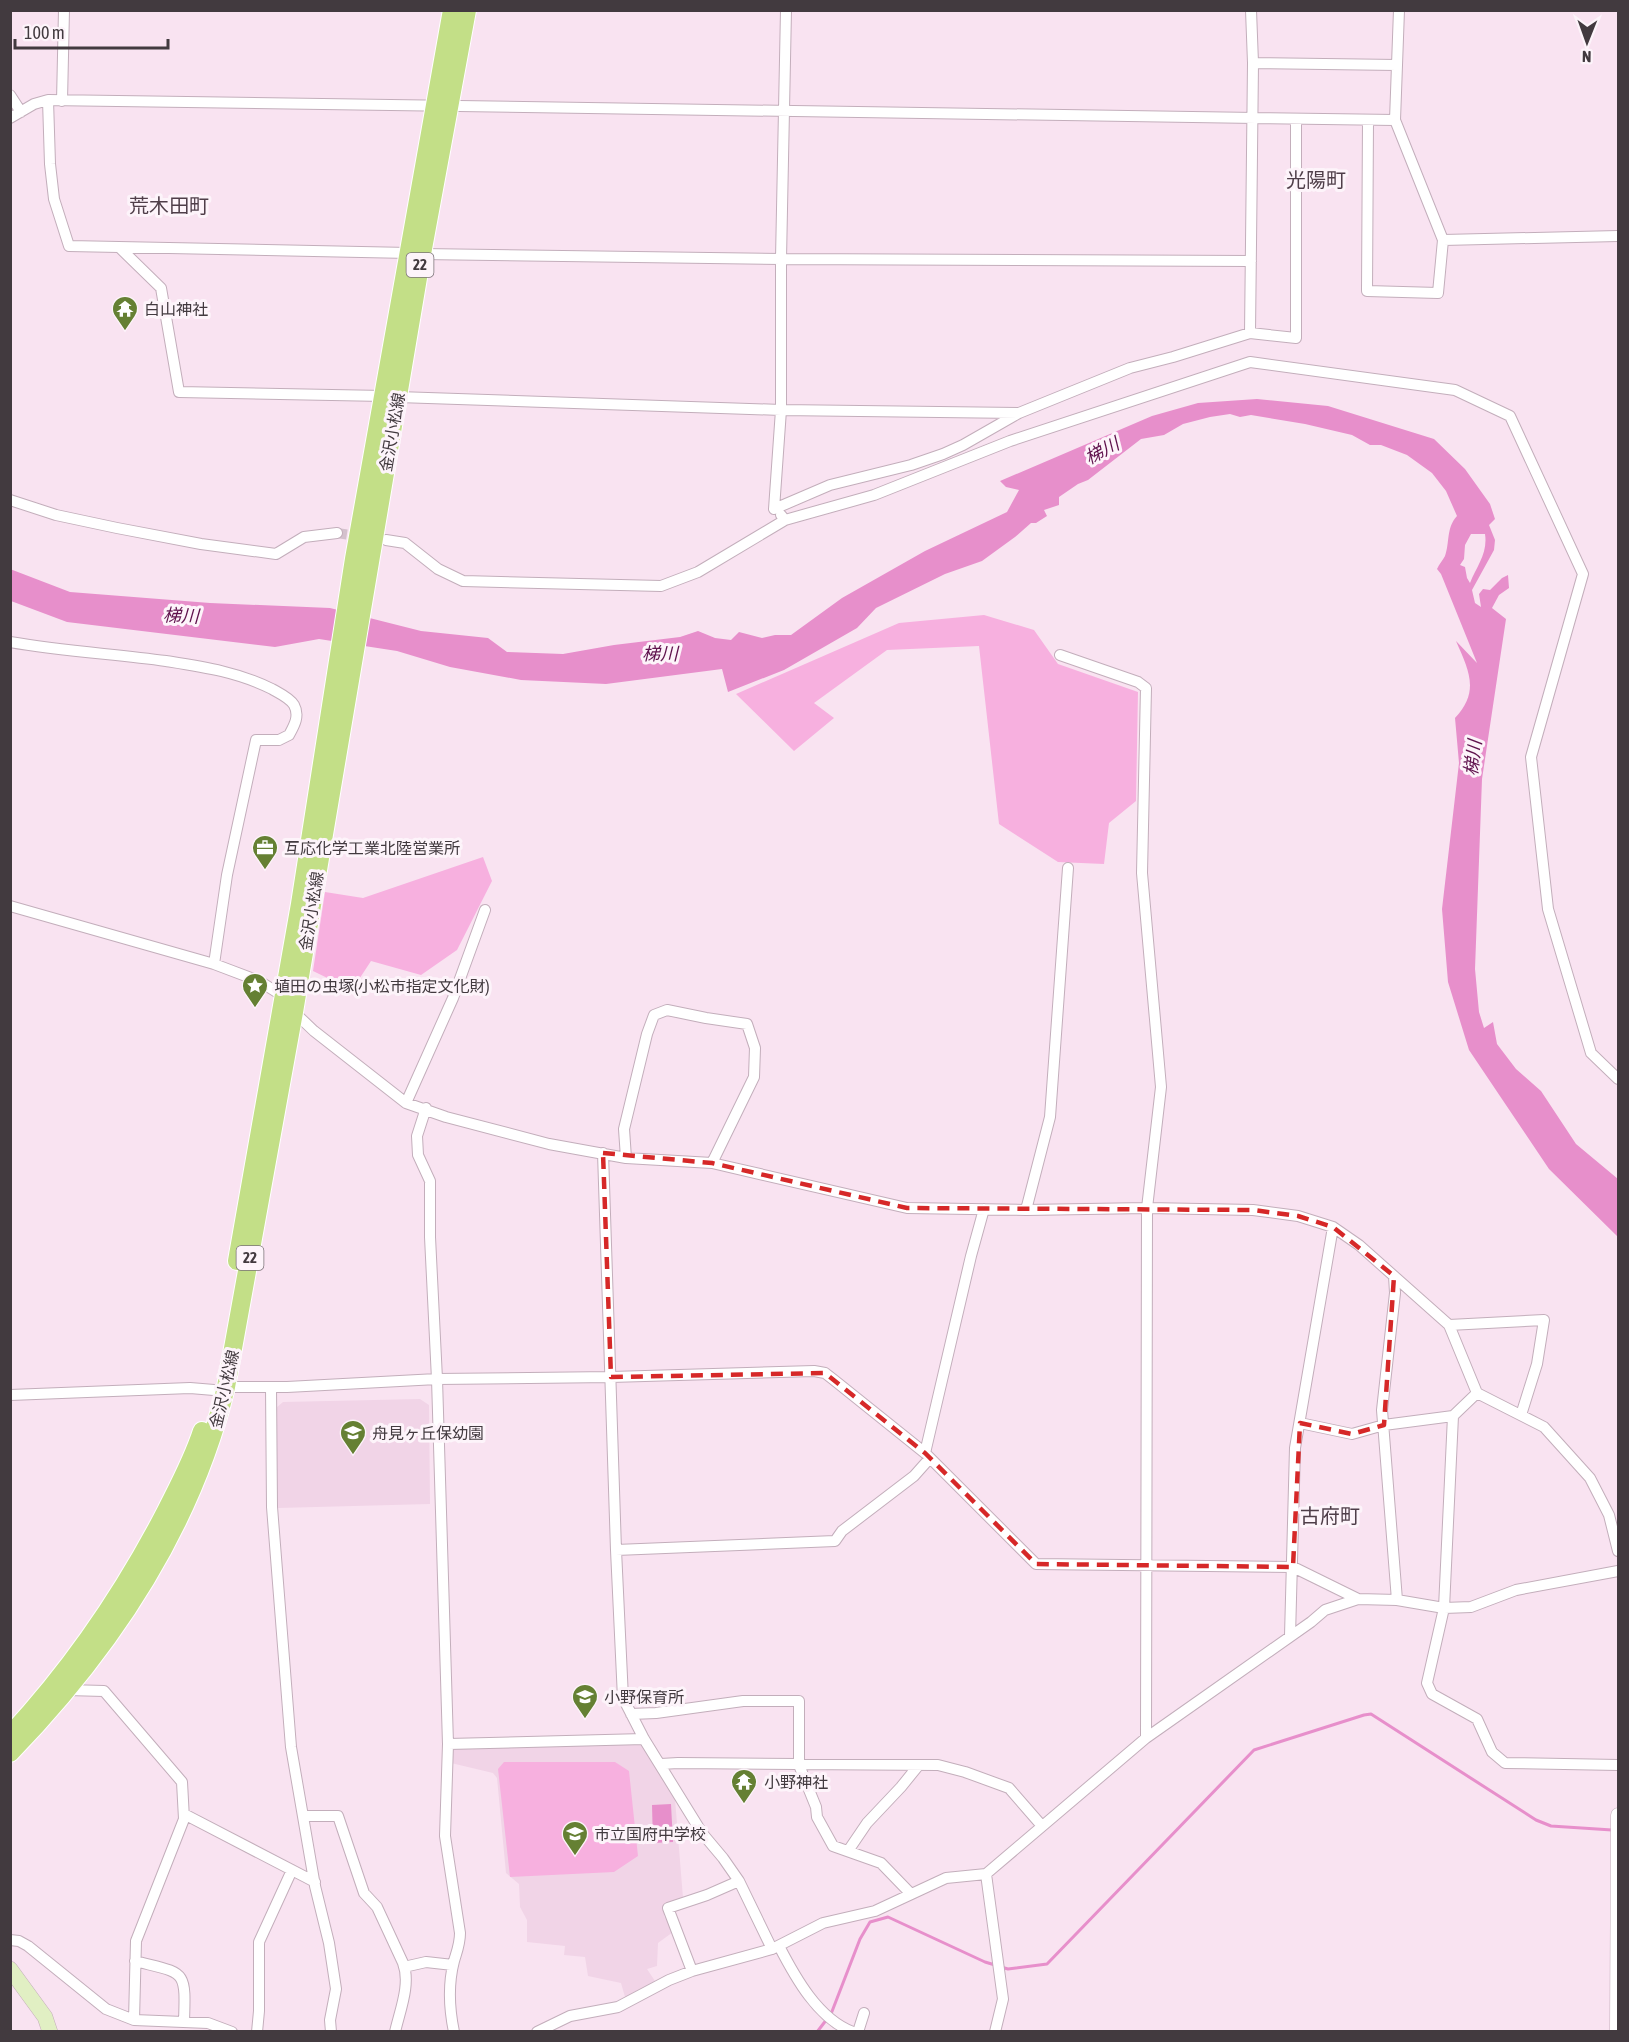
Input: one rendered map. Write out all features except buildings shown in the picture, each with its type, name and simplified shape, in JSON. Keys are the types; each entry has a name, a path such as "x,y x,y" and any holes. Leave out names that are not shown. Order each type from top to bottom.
{"main road":[{"name":"金沢小松線","path":"10,1753 97,1654 150,1575 186,1502 210,1445 294,1012 338,704 442,106 452,10"},
{"name":"金沢小松線","path":"442,106 467,10"},
{"name":"金沢小松線","path":"10,1735 52,1689 84,1648 146,1551 199,1441 220,1389 283,996 338,704"},
{"path":"10,1970 52,2030"}],"street":[{"path":"62,100 64,10"},
{"path":"785,520 774,509 781,410 781,259 786,10"},
{"path":"1250,333 1253,63 1251,10"},
{"path":"1368,121 1367,291 1438,293 1443,240 1395,120 1399,10"},
{"path":"1253,63 1397,65"},
{"path":"10,95 21,112"},
{"path":"48,100 50,164 54,199 69,246 781,259 1251,261"},
{"path":"10,118 34,104 48,100 62,100 1395,120"},
{"path":"774,509 830,485 911,465 943,454 1019,413 1130,368 1250,333 1296,338 1296,120"},
{"path":"1443,240 1618,237"},
{"path":"120,248 161,288 179,392 781,410 1019,413"},
{"path":"386,540 405,543 438,569 463,581 662,586 698,572 785,520 874,495 1010,441 1250,362 1455,390 1510,416 1583,574 1531,757 1548,909 1591,1053 1618,1079"},
{"path":"10,500 56,514 117,528 201,544 276,554 304,537 337,533"},
{"path":"10,642 43,648 149,658 219,669 253,679 282,694 294,705 297,720 289,735 279,740 256,740 227,874 214,964"},
{"path":"1060,655 1138,682 1146,688 1142,873 1161,1087 1147,1208 1146,1738"},
{"path":"1026,1210 1050,1117 1068,868"},
{"path":"10,906 214,964 259,981 283,996"},
{"path":"406,1102 453,998 485,910"},
{"path":"626,1158 624,1129 648,1034 654,1015 667,1010 747,1024 755,1048 754,1077 711,1163"},
{"path":"294,1012 314,1031 406,1102 446,1117 549,1144 626,1158 711,1163 907,1208 1253,1210 1298,1216 1333,1227 1359,1245 1449,1325 1477,1393 1544,1427 1590,1478 1609,1515 1618,1551"},
{"path":"426,1108 417,1136 418,1155 430,1181 448,1744 445,1836 460,1933 460,1945 453,1965 449,1990 454,2031"},
{"path":"603,1153 623,1698 644,1739 702,1833 739,1881 775,1947 829,2017 853,2031"},
{"path":"616,1550 835,1541 842,1531 914,1476 927,1456 971,1256 984,1209"},
{"path":"1290,1636 1295,1448 1333,1227"},
{"path":"1394,1276 1395,1293 1382,1410 1397,1600"},
{"path":"1449,1325 1544,1320 1537,1364 1521,1415"},
{"path":"10,1395 190,1388 220,1389 437,1379 814,1371 825,1373 927,1456 1036,1564 1293,1567 1358,1599"},
{"path":"271,1387 272,1507 291,1747 336,1989 330,2020 331,2031"},
{"path":"1299,1423 1352,1434 1384,1425 1453,1416 1477,1393"},
{"path":"1453,1416 1444,1608 1427,1683 1432,1694 1477,1719 1492,1752 1505,1763 1618,1766"},
{"path":"537,2031 570,2016 618,2007 669,1980 775,1947 823,1923 875,1911 946,1878 986,1874 1146,1738 1325,1610 1358,1599 1397,1600 1444,1608 1471,1607 1516,1590 1618,1571"},
{"path":"67,1690 104,1691 182,1782 184,1814 136,1941 134,2020"},
{"path":"631,1714 656,1713 743,1701 799,1701 799,1765 816,1807 817,1817 833,1846 880,1863 911,1894"},
{"path":"448,1744 644,1739"},
{"path":"661,1764 938,1766 965,1772 1009,1788 1042,1826"},
{"path":"848,1851 867,1823 918,1766"},
{"path":"184,1814 315,1882"},
{"path":"1617,2031 1618,1815"},
{"path":"303,1816 338,1816 364,1893 377,1907 404,1967 406,1983 395,2031"},
{"path":"257,2031 260,2011 260,1942 292,1870"},
{"path":"986,1874 1003,1999 995,2031"},
{"path":"692,1971 668,1908 739,1881"},
{"path":"10,1940 19,1941 28,1946 106,2009 134,2020 207,2023 227,2030"},
{"path":"135,1961 176,1972 183,1978 184,2021"},
{"path":"404,1967 426,1962 453,1965"},
{"path":"858,2031 864,2013"}],"highlighted area":[{"path":"603,1153 712,1163 907,1208 1253,1210 1298,1216 1333,1227 1394,1276 1384,1425 1352,1434 1300,1423 1293,1567 1036,1564 925,1453 825,1373 611,1377"}],"shaded area":[{"path":"984,615 1034,630 1058,664 1138,692 1136,801 1109,823 1104,864 1058,862 999,824 979,646 887,650 814,703 834,718 794,751 736,694 899,623"},
{"path":"483,857 492,881 457,950 421,975 371,961 352,990 313,971 325,892 363,898"},
{"name":"舟見ヶ丘保幼園","path":"420,1399 429,1405 430,1504 278,1508 276,1408 283,1402"},
{"path":"641,1740 675,1799 683,1898 664,1904 664,1916 673,1932 658,1943 657,1966 647,1969 655,1981 625,1997 621,1983 588,1976 585,1957 564,1955 565,1946 527,1942 527,1920 520,1907 519,1884 506,1873 497,1778 493,1773 451,1763 452,1747"},
{"path":"504,1762 615,1762 629,1771 638,1856 614,1872 510,1877 498,1769"}],"water":[{"name":"梯川","path":"1257,399 1328,406 1434,439 1465,469 1490,504 1495,519 1489,525 1495,540 1494,550 1472,590 1475,603 1481,607 1479,594 1483,589 1490,590 1508,575 1509,588 1499,595 1492,608 1506,619 1482,779 1475,969 1479,1012 1484,1028 1493,1022 1497,1044 1516,1069 1541,1091 1576,1144 1618,1179 1618,1237 1549,1169 1469,1050 1448,982 1442,909 1459,763 1455,718 1468,699 1470,690 1468,671 1456,641 1477,663 1437,569 1445,556 1450,530 1457,516 1446,491 1432,473 1407,455 1381,445 1370,445 1352,435 1251,415 1240,417 1230,414 1183,424 1164,435 1141,439 1088,480 1059,497 1059,505 1044,510 1047,516 1036,523 1031,523 982,561 945,574 876,608 857,628 784,670 728,692 722,669 606,684 521,680 450,667 397,651 319,639 275,647 67,622 11,601 10,569 70,592 210,603 330,608 421,631 488,638 507,652 563,654 680,637 698,631 715,638 731,640 739,632 762,638 791,635 842,598 925,551 1007,512 1019,490 1006,487 1000,481 1152,416 1198,403","holes":["1471,534 1485,534 1485,547 1470,583 1465,567 1460,565 1464,559 1465,545"]},
{"path":"671,1804 673,1842 653,1843 652,1805"}],"waterway":[{"path":"1001,1967 1008,1969 1047,1964 1254,1750 1364,1715 1371,1714 1536,1820 1551,1826 1612,1830"},
{"path":"831,2014 860,1939 870,1922 888,1917 995,1965"},
{"path":"817,2032 827,2019"}],"tunnel":[{"path":"337,533 363,537"}],"place":[{"name":"白山神社","path":"125,332"},
{"name":"互応化学工業北陸営業所","path":"265,871"},
{"name":"埴田の虫塚(小松市指定文化財)","path":"255,1009"},
{"name":"舟見ヶ丘保幼園","path":"353,1456"},
{"name":"小野保育所","path":"585,1720"},
{"name":"小野神社","path":"744,1805"},
{"name":"市立国府中学校","path":"575,1857"}],"district":[{"name":"光陽町","path":"1316,180"},
{"name":"荒木田町","path":"169,206"},
{"name":"古府町","path":"1330,1516"}]}
